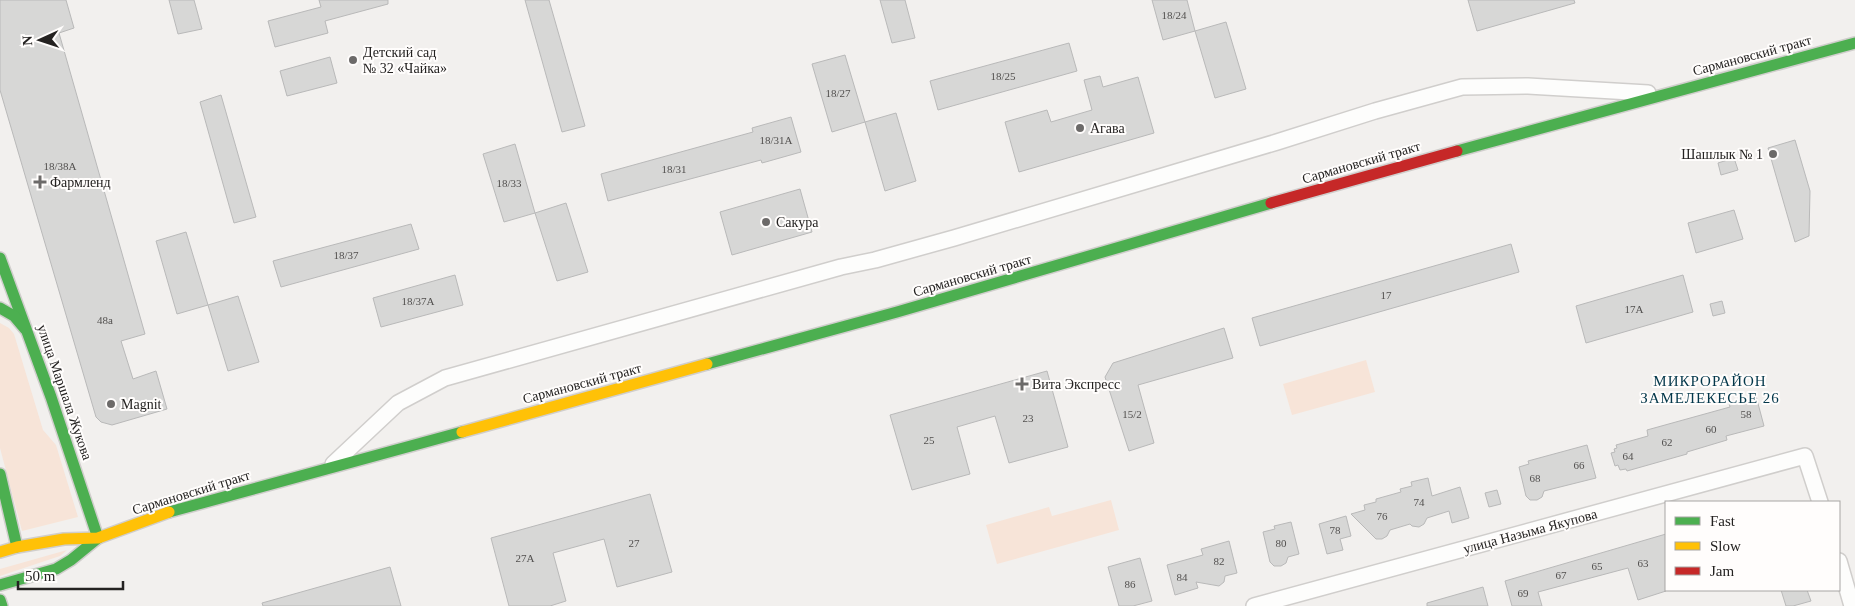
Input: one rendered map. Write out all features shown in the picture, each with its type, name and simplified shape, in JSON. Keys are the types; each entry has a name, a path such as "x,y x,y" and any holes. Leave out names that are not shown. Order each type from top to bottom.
{"main road":[{"name":"Сармановский тракт","path":"0,552 17,547 64,540 98,538 173,511 888,314 1345,181 1855,43"},
{"name":"улица Маршала Жукова","path":"0,258 72,455 98,538"},
{"path":"0,308 14,316 29,333"},
{"path":"0,474 3,498 17,547"},
{"name":"Сармановский тракт","path":"0,585 56,569 72,560 98,538"},
{"path":"0,600 2,606"}],"street":[{"path":"328,468 398,403 445,378 841,267 875,260 954,238 1375,111 1462,87 1528,86 1667,94"},
{"name":"улица Назыма Якупова","path":"1254,606 1806,456 1820,501"},
{"path":"1840,564 1852,606"}],"shaded area":[{"path":"0,323 9,328 14,334 43,430 56,445 78,517 22,531 0,448"},
{"path":"1366,360 1375,392 1292,415 1283,384"},
{"path":"1111,500 1119,530 997,564 986,525 1049,507 1052,516"},
{"path":"67,550 60,556 0,576 0,569"}],"building":[{"path":"0,0 66,0 74,28 59,33 145,334 121,341 133,379 156,371 167,409 112,425 101,422 96,417 0,90"},
{"path":"169,0 194,0 202,29 178,34"},
{"path":"319,0 388,0 388,4 325,21 328,33 275,47 268,21 321,7"},
{"path":"525,0 549,0 585,126 562,132"},
{"path":"880,0 905,0 915,38 892,43"},
{"path":"1152,0 1187,0 1195,31 1163,40"},
{"path":"1468,0 1574,0 1575,3 1477,31"},
{"path":"1226,22 1246,89 1215,98 1195,31"},
{"path":"1069,43 1077,71 938,110 930,81"},
{"path":"845,55 865,122 832,132 812,64"},
{"path":"330,57 337,83 287,96 280,71"},
{"name":"Агава","path":"1100,76 1103,87 1138,77 1154,133 1019,172 1005,122 1047,110 1051,122 1092,110 1084,80"},
{"path":"221,95 256,217 234,223 200,102"},
{"path":"896,113 916,181 885,191 865,122"},
{"path":"791,117 801,152 762,163 761,160 608,201 601,174 753,132 752,128"},
{"path":"1795,140 1810,191 1809,236 1795,242 1768,148"},
{"path":"515,144 535,213 504,222 483,154"},
{"path":"1734,158 1738,170 1721,175 1718,163"},
{"name":"Сакура","path":"800,189 812,232 732,255 720,212"},
{"path":"566,203 588,272 557,281 535,213"},
{"path":"1734,210 1743,239 1696,253 1688,223"},
{"path":"411,224 419,249 281,287 273,261"},
{"path":"186,232 208,305 177,314 156,241"},
{"path":"1511,244 1519,272 1260,346 1252,318"},
{"path":"455,275 463,305 381,327 373,298"},
{"path":"1683,275 1693,312 1586,343 1576,306"},
{"path":"238,296 259,362 228,371 208,305"},
{"path":"1722,301 1725,313 1713,316 1710,304"},
{"path":"1224,328 1233,358 1138,385 1154,443 1129,451 1105,377 1113,363"},
{"path":"1047,371 1068,447 1009,463 995,416 957,427 970,474 912,490 890,415"},
{"path":"1756,396 1764,426 1726,436 1727,440 1687,452 1687,454 1627,471 1626,469 1620,470 1618,465 1615,466 1611,453 1615,452 1616,445 1648,436 1647,430 1730,407 1729,403"},
{"path":"1587,445 1596,478 1544,491 1542,497 1537,500 1530,500 1526,496 1519,467 1529,464 1528,461"},
{"path":"1428,478 1432,496 1460,487 1469,518 1452,523 1449,511 1427,518 1424,524 1419,527 1410,524 1390,530 1387,536 1382,539 1376,539 1351,514 1365,510 1364,505 1376,502 1376,499 1401,492 1400,489 1412,486 1411,482"},
{"path":"1497,490 1501,504 1489,507 1485,493"},
{"path":"650,494 672,572 617,587 604,539 553,553 566,601 550,606 509,606 491,538"},
{"path":"1346,516 1351,536 1340,539 1343,550 1327,554 1319,524"},
{"path":"1291,522 1299,554 1288,557 1286,563 1281,566 1274,566 1270,562 1263,532 1275,529 1274,526"},
{"path":"1665,534 1666,591 1638,600 1628,568 1538,592 1542,606 1512,606 1505,581"},
{"path":"1229,541 1237,573 1225,576 1224,582 1219,586 1196,582 1198,588 1175,595 1167,565 1203,555 1201,549"},
{"path":"1140,558 1152,601 1133,606 1119,606 1108,567"},
{"path":"390,567 401,606 263,606 262,603"},
{"path":"1483,587 1488,606 1427,606 1427,603"},
{"path":"1781,591 1807,591 1811,601 1786,606"}],"traffic: fast":[{"path":"1457,151 1855,43"},
{"path":"707,364 897,312 1271,203"},
{"path":"0,258 51,397 98,538"},
{"path":"0,308 14,316 25,329"},
{"path":"169,512 462,432"},
{"path":"0,474 17,547"},
{"path":"0,585 56,569 71,560 98,538"},
{"path":"0,600 2,606"}],"traffic: slow":[{"path":"462,432 707,364"},
{"path":"0,552 17,547 64,539 98,538 169,512"}],"traffic: jam":[{"path":"1271,203 1457,151"}],"place":[{"name":"Детский сад № 32 «Чайка»","path":"353,60"},
{"name":"Агава","path":"1080,128"},
{"name":"Шашлык № 1","path":"1773,154"},
{"name":"Фармленд","path":"40,182"},
{"name":"Сакура","path":"766,222"},
{"name":"Вита Экспресс","path":"1022,384"},
{"name":"Magnit","path":"111,404"}],"district":[{"name":"МИКРОРАЙОН ЗАМЕЛЕКЕСЬЕ 26","path":"1710,390"}]}
